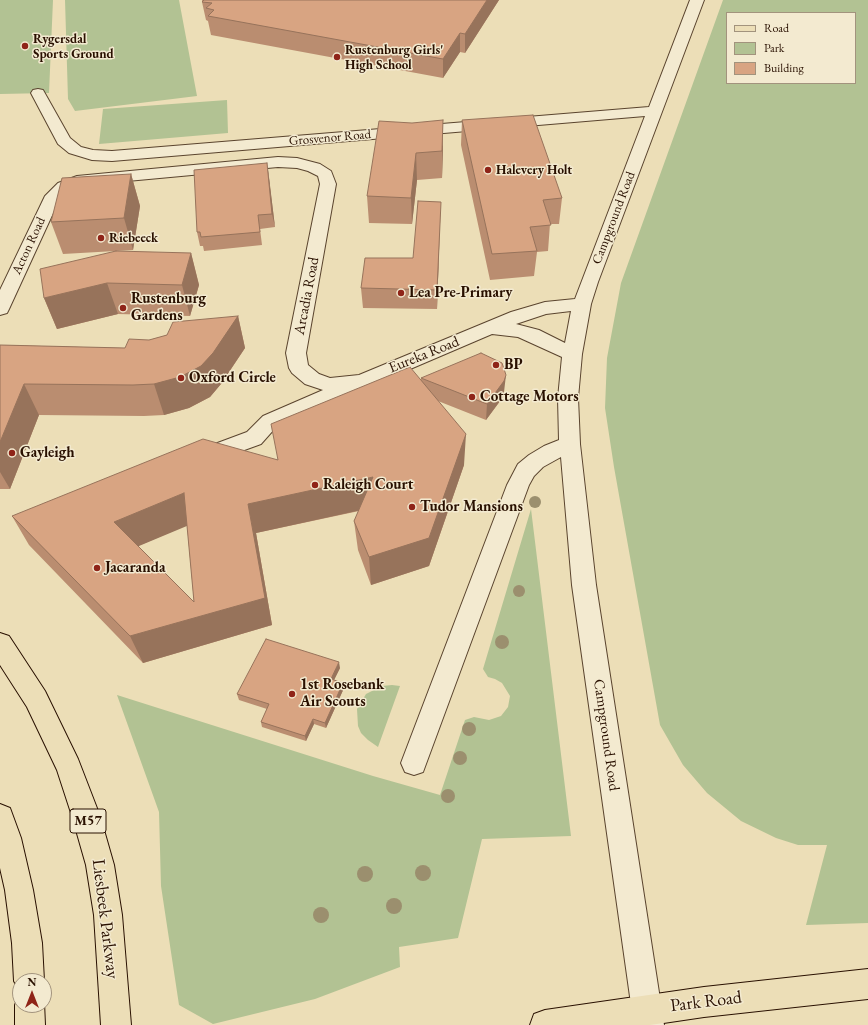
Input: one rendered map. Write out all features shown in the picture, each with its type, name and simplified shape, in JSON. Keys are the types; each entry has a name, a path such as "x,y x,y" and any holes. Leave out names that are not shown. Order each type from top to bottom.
{"main road":[{"name":"Liesbeek Parkway","path":"0,644 36,699 69,768 86,816 100,865 108,915 116,1025"},
{"path":"0,817 7,838 19,890 27,943 29,973"},
{"name":"Park Road","path":"545,1025 648,1017 794,991 868,984"},
{"path":"30,1013 30,1025"}],"street":[{"name":"Campground Road","path":"648,1017 634,932 584,585 570,444 568,398 572,354 582,304 589,282 698,0"},
{"name":"Grosvenor Road","path":"38,93 64,141 75,150 86,153 112,156 655,112"},
{"name":"Grosvenor Road","path":"64,186 77,181 278,162 297,163 314,167"},
{"name":"Arcadia Road","path":"314,167 325,174 328,184 296,353 299,368 312,379 329,385 358,382"},
{"name":"Acton Road","path":"0,309 52,196 64,186"},
{"name":"Eureka Road","path":"188,462 254,438 270,421 358,382 518,316 545,308 582,304"},
{"path":"491,328 520,331 572,354"},
{"path":"414,763 518,485 526,470 536,461 551,452 570,444"}],"green space":[{"name":"Rygersdal Sports Ground","path":"0,0 53,0 49,93 0,94"},
{"path":"65,0 179,0 197,96 75,111 68,99"},
{"path":"723,0 868,0 868,923 806,925 827,845 798,845 776,838 741,821 707,793 683,765 660,725 614,467 605,408 607,358 621,283"},
{"path":"227,100 228,133 99,144 103,109"},
{"path":"531,509 571,836 482,839 458,938 399,947 400,967 315,999 213,1024 179,1005 161,886 159,812 117,695 373,776 440,795 465,720 474,717 489,720 501,716 508,707 510,696 502,683 488,677 483,669"},
{"path":"382,686 400,686 378,747 361,733 358,726 357,709 366,694"}],"building":[{"path":"204,0 487,0 465,34 460,33 443,59 208,16 214,10 206,8 212,3 202,2"},
{"path":"533,115 562,198 543,200 551,225 530,227 537,251 492,254 462,120"},
{"path":"443,120 442,151 416,153 411,198 367,196 379,121 412,123"},
{"path":"267,163 272,214 258,215 260,232 201,237 200,232 197,232 194,170"},
{"path":"131,174 124,218 51,222 62,178"},
{"path":"418,201 441,202 437,290 361,288 365,258 413,258"},
{"path":"116,251 191,253 182,285 107,283 44,298 40,269"},
{"path":"238,316 213,353 201,366 180,377 154,384 133,385 24,384 0,442 0,345 125,348 129,339 149,340 167,335 173,322"},
{"path":"481,353 502,363 506,375 504,381 487,404 421,378"},
{"path":"410,367 466,434 429,538 369,557 354,521 373,477 248,504 265,598 130,636 12,516 203,439 278,460 271,424","holes":["184,493 194,602 114,522"]},
{"name":"1st Rosebank Air Scouts","path":"266,639 339,662 331,679 343,683 325,723 313,719 305,736 261,722 269,704 237,694"}],"place":[{"name":"Rygersdal Sports Ground","path":"25,46"},
{"name":"Rustenburg Girls' High School","path":"337,57"},
{"name":"Halevery Holt","path":"488,170"},
{"name":"Riebeeck","path":"101,238"},
{"name":"Lea Pre-Primary","path":"401,293"},
{"name":"Rustenburg Gardens","path":"123,308"},
{"name":"BP","path":"496,365"},
{"name":"Oxford Circle","path":"181,378"},
{"name":"Cottage Motors","path":"472,397"},
{"name":"Gayleigh","path":"12,453"},
{"name":"Raleigh Court","path":"315,485"},
{"name":"Tudor Mansions","path":"412,507"},
{"name":"Jacaranda","path":"97,568"},
{"name":"1st Rosebank Air Scouts","path":"292,694"}]}
